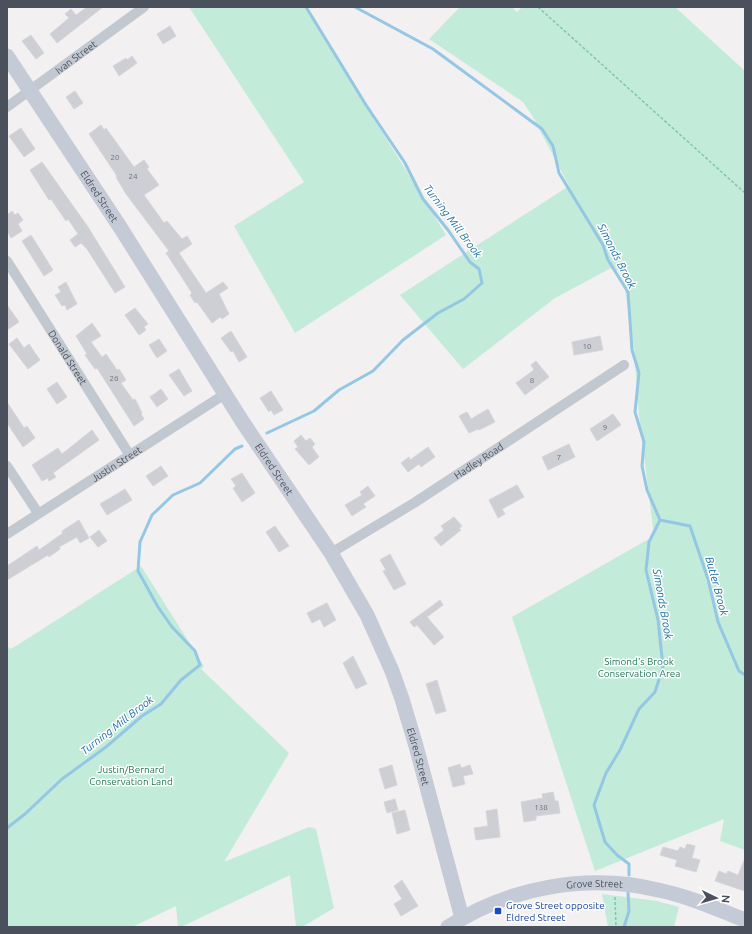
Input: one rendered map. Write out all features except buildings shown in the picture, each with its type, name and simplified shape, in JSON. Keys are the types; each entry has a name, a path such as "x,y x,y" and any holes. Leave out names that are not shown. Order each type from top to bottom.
{"street":[{"name":"Ivan Street","path":"7,108 144,7"},
{"name":"Eldred Street","path":"7,56 120,227 225,394 331,554 367,615 392,671 416,746 462,918"},
{"name":"Donald Street","path":"7,261 130,454"},
{"name":"Hadley Road","path":"331,554 414,503 624,365"},
{"name":"Justin Street","path":"7,534 225,394"},
{"path":"7,466 38,513"},
{"name":"Grove Street","path":"448,927 462,918 507,899 540,889 580,882 616,883 638,886 678,895 745,920"}],"path":[{"path":"538,7 745,193"},
{"path":"616,883 616,927"}],"green space":[{"path":"189,7 305,7 446,235 295,333 234,226 304,182"},
{"name":"Simond's Brook Conservation Area","path":"460,7 512,7 517,12 522,7 675,7 745,71 745,850 720,841 724,819 595,871 512,617 654,536 639,415 634,349 623,276 613,267 555,298 463,369 400,295 569,186 533,117 523,102 429,39"},
{"name":"Justin/Bernard Conservation Land","path":"141,566 204,666 201,669 289,753 224,862 309,827 316,829 334,908 302,927 296,927 290,875 181,927 178,927 176,906 132,927 7,927 7,645 10,649 16,646"},
{"path":"602,894 657,901 679,907 674,927 608,927"}],"waterway":[{"name":"Turning Mill Brook","path":"267,433 314,411 339,390 373,371 403,340 438,313 464,299 482,283 479,269 470,262 448,230 423,199 405,163 366,105 306,7"},
{"name":"Simonds Brook","path":"355,7 433,49 542,129 553,146 559,173 603,245 608,260 628,292 632,350 639,373 635,412 644,442 642,466 647,490 660,520 649,542 646,570 658,620 663,667 655,692 639,709 620,750 606,773 594,805 605,842 617,855 629,864 629,875"},
{"name":"Turning Mill Brook","path":"7,828 25,814 62,779 106,747 142,716 161,704 181,680 200,665 195,651 172,627 158,607 138,571 140,542 152,515 173,495 200,483 235,449 242,446"},
{"name":"Butler Brook","path":"660,520 690,526 708,579 718,622 739,671 745,675"},
{"name":"Simonds Brook","path":"624,927 629,911 628,892"}],"place":[{"name":"Grove Street opposite Eldred Street","path":"498,911"}]}
